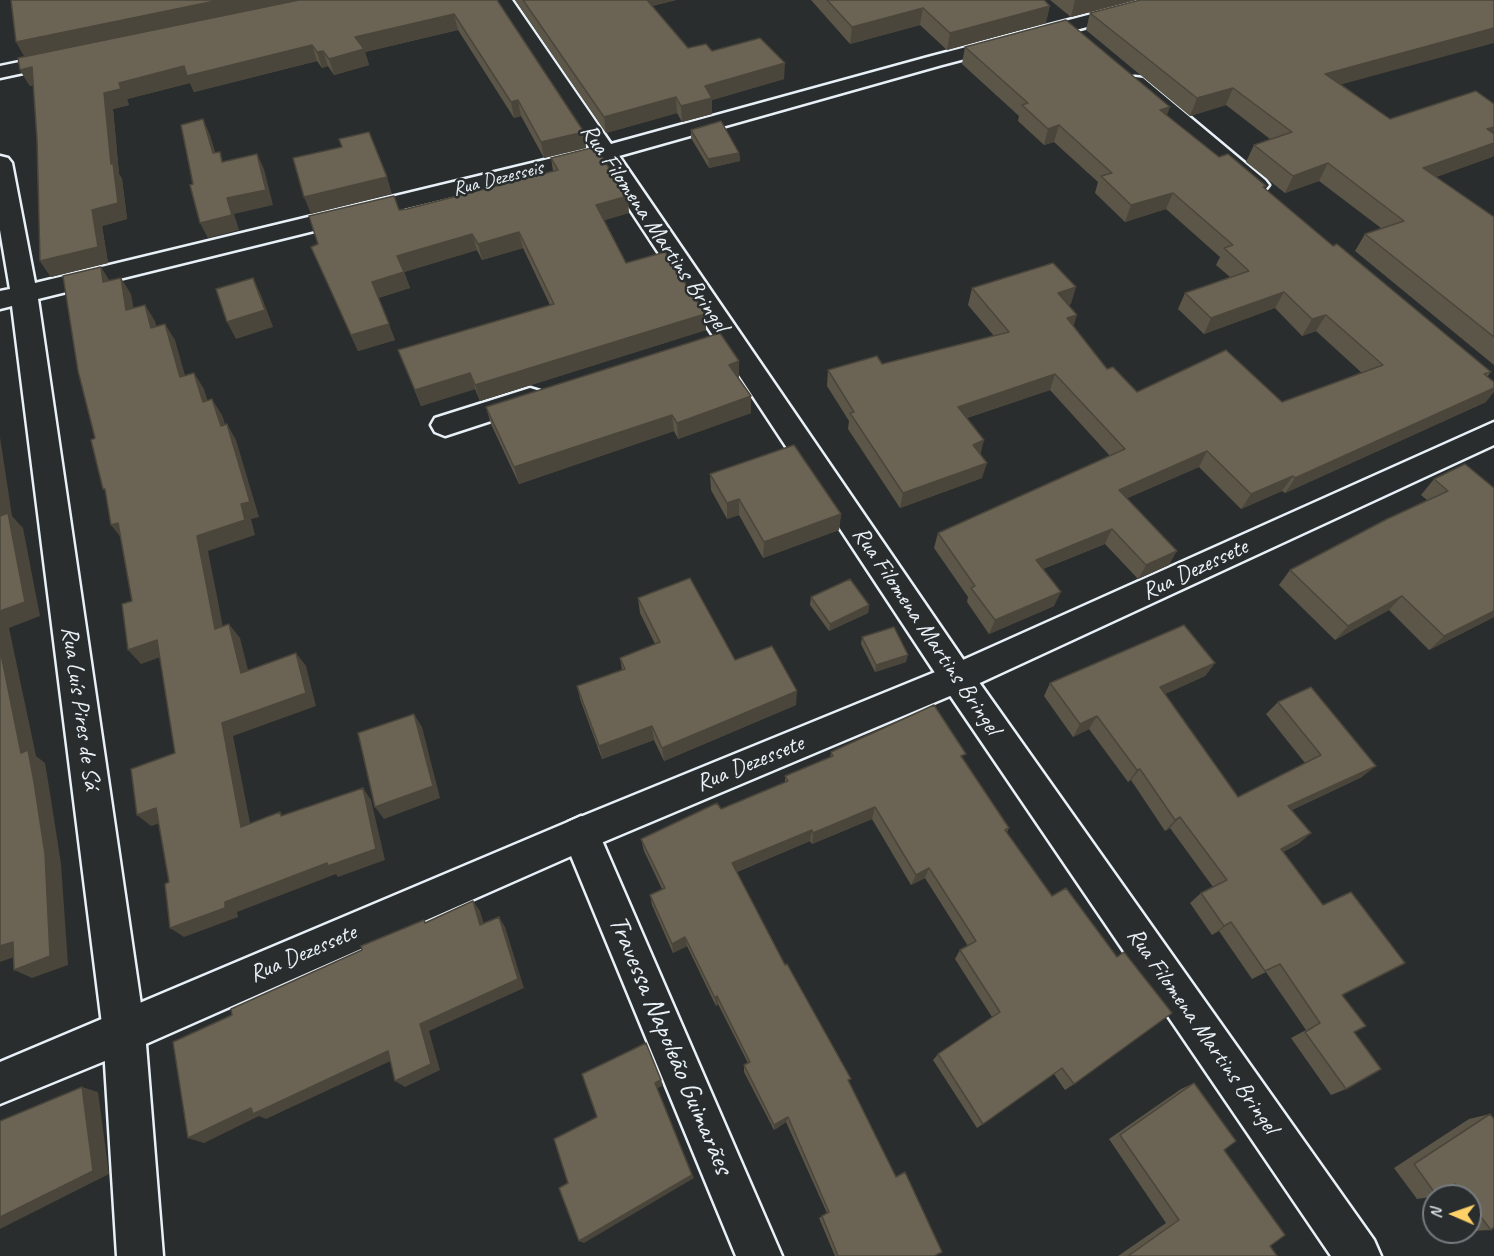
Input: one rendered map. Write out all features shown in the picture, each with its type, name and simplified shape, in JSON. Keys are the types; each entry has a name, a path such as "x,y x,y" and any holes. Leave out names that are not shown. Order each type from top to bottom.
{"street":[{"name":"Rua Filomena Martins Bringel","path":"502,0 604,153 715,340 957,678 1358,1256"},
{"name":"Rua Dezesseis","path":"12,297 604,153 935,61 1077,35 1168,0"},
{"path":"1043,7 1077,35"},
{"path":"0,72 82,54"},
{"path":"1113,65 1276,201"},
{"name":"Rua Luís Pires de Sá","path":"0,163 12,297 124,1032 140,1256"},
{"path":"445,425 557,389"},
{"name":"Rua Dezessete","path":"0,1083 124,1032 581,834 957,678 1494,433"},
{"name":"Travessa Napoleão Guimarães","path":"581,834 759,1256"}],"building":[{"path":"11,0 220,0 16,42"},
{"path":"299,0 497,0 584,132 541,142 518,100 511,102 454,14 355,37 364,49 329,59 323,51 317,52 312,45 187,76 184,66 119,83 121,89 104,93 111,164 113,163 118,203 92,210 98,247 40,261 37,139 32,67 20,70 18,58"},
{"path":"523,0 647,0 688,48 706,44 712,51 760,38 785,63 705,86 712,98 681,106 676,97 604,117"},
{"path":"827,0 1044,0 1050,6 950,33 923,8 852,27"},
{"path":"1140,0 1494,0 1494,28 1325,74 1390,119 1476,91 1494,104 1494,127 1487,129 1494,134 1494,143 1423,168 1494,217 1494,337 1365,234 1404,221 1328,163 1293,176 1254,145 1292,132 1233,88 1197,98 1090,13"},
{"path":"1066,20 1170,107 1160,110 1219,157 1228,154 1333,246 1337,244 1491,372 1484,374 1494,382 1494,388 1295,478 1293,476 1251,494 1207,451 1119,490 1177,551 1146,565 1112,529 1036,560 1061,592 995,620 971,588 975,586 938,533 1125,449 1055,374 958,407 984,440 973,445 987,463 903,493 850,413 854,412 828,370 877,356 882,364 1009,332 972,288 1053,263 1076,287 1058,293 1077,315 1067,318 1107,369 1113,367 1137,392 1226,350 1282,402 1383,365 1326,315 1312,319 1284,292 1211,318 1185,293 1249,271 1224,248 1233,245 1173,193 1131,205 1101,176 1112,173 1059,125 1048,129 1022,105 1028,103 965,47"},
{"path":"203,119 213,153 220,152 222,162 257,154 266,190 227,198 232,215 200,223 190,185 193,184 181,125"},
{"path":"721,121 739,153 708,159 691,130"},
{"path":"369,132 387,177 304,197 293,158 342,147 339,139"},
{"path":"595,147 628,196 596,205 626,263 665,252 705,314 475,385 470,373 415,390 398,350 554,304 519,232 478,244 472,234 397,256 404,272 372,282 389,324 351,335 311,247 318,244 309,216 394,196 399,210 407,209 558,170 551,158"},
{"path":"101,267 103,282 121,278 126,310 145,305 151,328 165,324 180,377 194,373 203,402 212,399 221,426 227,424 250,502 241,504 245,520 197,536 215,629 229,624 241,673 296,653 306,693 222,723 241,827 280,812 281,816 363,788 376,849 328,866 327,863 225,902 225,908 170,928 165,884 169,882 156,808 137,815 131,769 175,753 157,640 128,650 122,604 132,601 118,523 111,525 105,489 103,489 91,440 95,438 78,371 63,276"},
{"path":"253,278 265,310 227,322 216,289"},
{"path":"720,333 739,361 729,365 751,396 677,423 672,415 514,467 486,407"},
{"path":"794,445 841,514 764,542 739,499 727,503 710,474"},
{"path":"1465,464 1494,488 1494,611 1444,636 1402,596 1348,626 1290,570 1387,519 1448,491 1434,479"},
{"path":"8,513 25,602 0,611 0,516"},
{"path":"690,578 735,660 772,646 797,691 662,748 652,726 599,746 577,686 625,669 620,658 660,642 638,598"},
{"path":"850,579 869,605 830,624 811,597"},
{"path":"1184,625 1215,663 1160,687 1238,797 1321,755 1278,702 1311,687 1376,766 1288,806 1311,833 1281,849 1323,905 1351,892 1405,963 1342,995 1366,1026 1354,1032 1381,1069 1346,1089 1305,1032 1320,1023 1280,964 1265,971 1231,922 1224,926 1201,893 1227,880 1180,817 1175,820 1140,769 1137,770 1097,716 1080,724 1050,683"},
{"path":"894,627 908,655 876,665 862,637"},
{"path":"0,649 21,753 28,750 34,782 45,854 50,956 14,970 13,942 0,946"},
{"path":"934,705 966,754 961,756 1009,828 1005,830 1052,896 1066,888 1117,957 1124,952 1172,1013 1074,1084 1062,1068 983,1124 938,1054 1000,1012 960,950 976,941 929,868 916,875 875,807 732,863 785,965 787,964 851,1079 848,1080 896,1177 905,1172 942,1252 934,1256 838,1256 822,1216 829,1212 788,1117 774,1125 744,1065 750,1062 685,937 672,944 650,895 665,888 641,839 717,803 721,809 788,781 785,776 833,756 831,752"},
{"path":"414,714 433,786 375,807 358,733"},
{"path":"473,901 480,925 499,917 518,979 420,1024 431,1064 395,1081 388,1051 253,1114 251,1108 188,1138 173,1042 232,1015 231,1009 362,950 361,946 424,920 425,923"},
{"path":"646,1043 661,1080 655,1083 692,1175 579,1241 559,1188 568,1183 554,1139 597,1117 582,1074"},
{"path":"1194,1083 1236,1141 1224,1150 1285,1235 1270,1246 1277,1256 1128,1256 1179,1220 1120,1135"},
{"path":"82,1087 93,1171 0,1217 0,1121"},
{"path":"1490,1114 1494,1119 1494,1227 1491,1230 1482,1218 1482,1184 1428,1184 1414,1164"}]}
